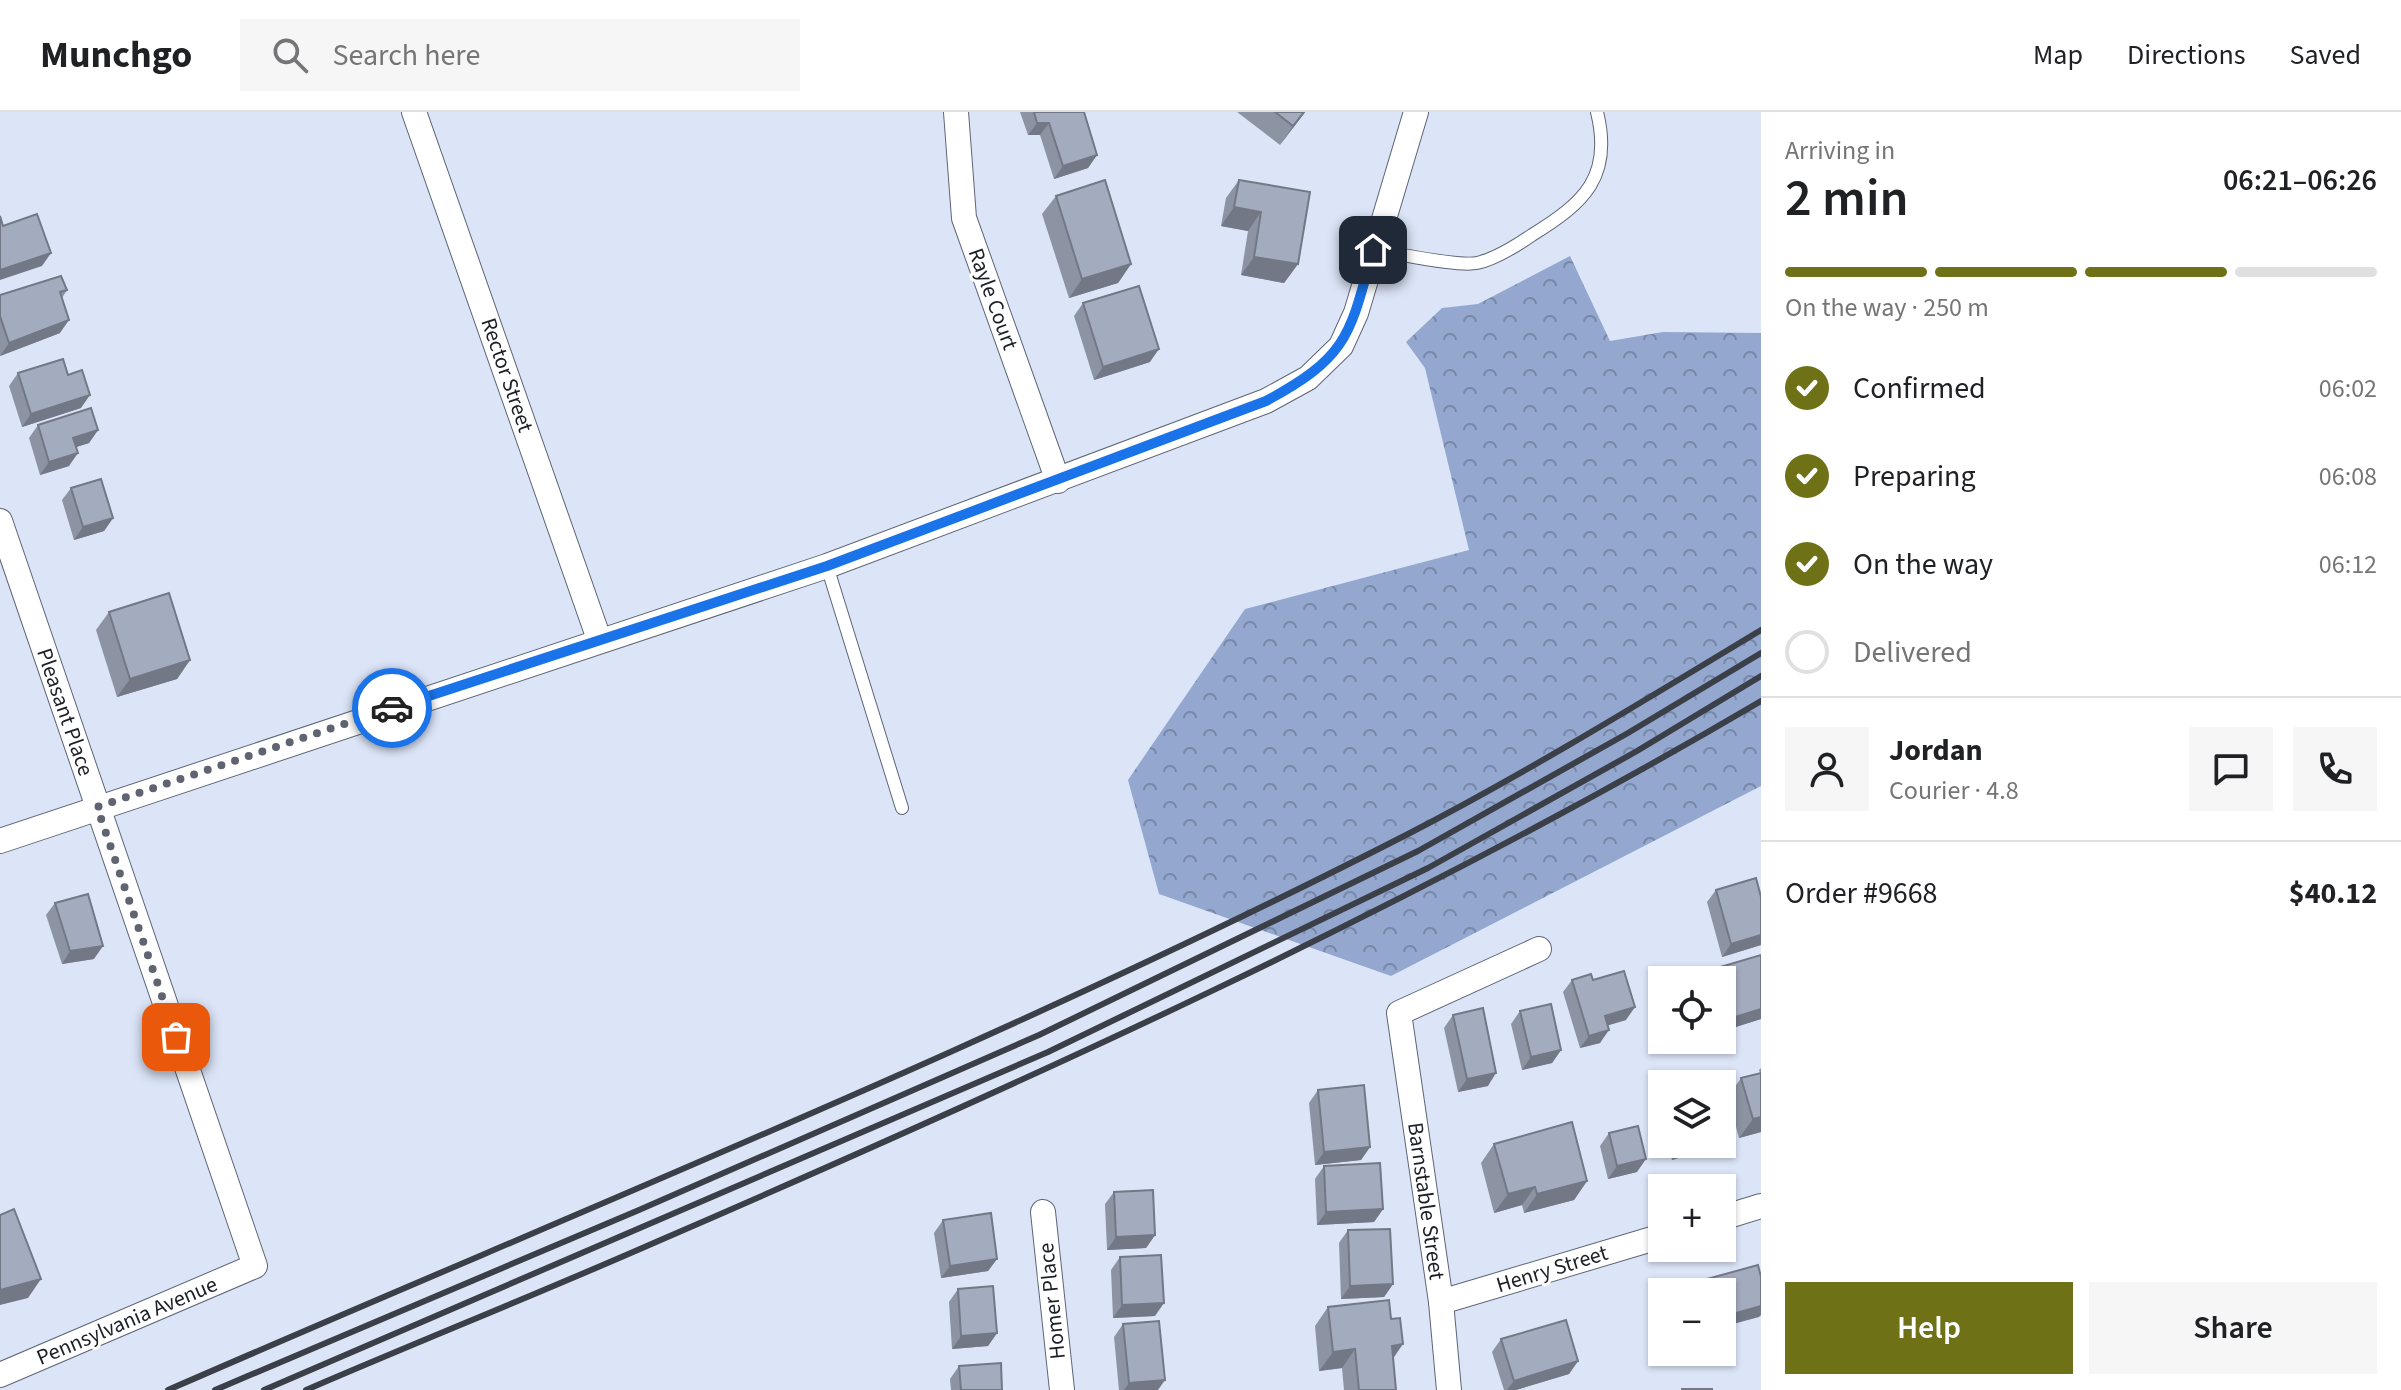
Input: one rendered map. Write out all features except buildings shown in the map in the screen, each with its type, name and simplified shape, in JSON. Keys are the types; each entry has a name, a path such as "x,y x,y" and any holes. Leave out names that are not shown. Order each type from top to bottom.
{"street":[{"name":"Rector Street","path":"414,112 599,639"},
{"name":"Rayle Court","path":"956,112 964,218 1058,481"},
{"path":"0,841 599,639 827,566 1227,417 1308,378 1341,346 1356,313 1416,112"},
{"name":"Pleasant Place","path":"0,521 255,1266"},
{"name":"Barnstable Street","path":"1449,1390 1441,1302 1399,1013 1539,949"},
{"path":"1736,1214 1761,1206"},
{"name":"Homer Place","path":"1043,1212 1062,1390"},
{"name":"Henry Street","path":"1441,1302 1648,1240"},
{"name":"Pennsylvania Avenue","path":"0,1375 255,1266"}],"lane":[{"path":"1373,250 1475,264 1524,240 1578,204 1592,185 1603,155 1597,112"},
{"path":"827,566 902,808"}],"green space":[{"path":"1570,256 1610,341 1663,332 1761,333 1761,786 1391,976 1159,894 1128,780 1245,609 1469,550 1425,368 1406,342 1442,308 1478,304"}],"railway":[{"path":"168,1390 792,1122 1256,910 1497,786 1761,630"},
{"path":"215,1390 639,1210 1039,1035 1418,851 1628,733 1761,653"},
{"path":"264,1390 1048,1052 1428,868 1637,751 1761,676"},
{"path":"306,1390 612,1261 1078,1054 1355,921 1628,777 1761,701"}],"way so far":[{"path":"176,1037 97,807 392,708"}],"route":[{"path":"392,708 827,566 1266,401 1308,378 1341,346 1356,313 1373,250"}]}
